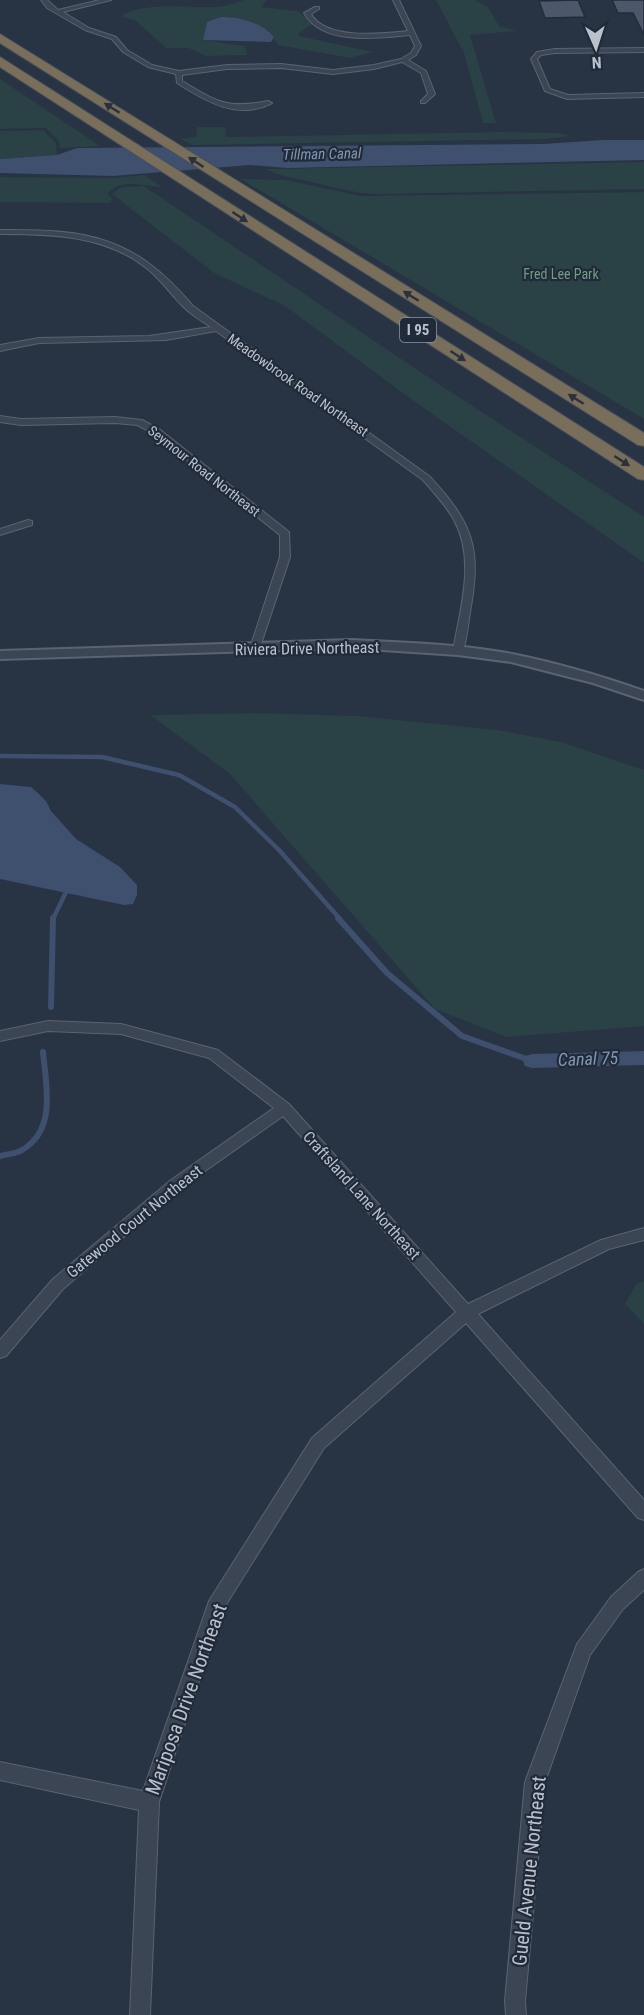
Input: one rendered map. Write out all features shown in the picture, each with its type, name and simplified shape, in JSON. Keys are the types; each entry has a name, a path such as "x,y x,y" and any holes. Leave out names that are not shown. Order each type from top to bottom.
{"highway":[{"name":"I 95","path":"0,38 644,441"},
{"name":"I 95","path":"0,61 644,475"}],"street":[{"path":"44,0 57,12 87,28 114,38 125,51 150,66 179,73 227,67 270,66 333,72 403,60 414,54 417,46 396,0"},
{"path":"57,12 108,0"},
{"path":"317,8 307,12 308,17 313,24 323,28 357,35 413,33"},
{"path":"644,50 555,51 539,53 534,59 547,90 555,94 567,97 644,95"},
{"path":"403,60 422,69 427,76 432,94 423,102"},
{"path":"179,73 179,82 220,107 236,109 268,103"},
{"name":"Meadowbrook Road Northeast","path":"0,232 43,232 75,236 118,248 140,259 172,286 190,308 348,419 426,478 444,495 464,525 470,545 472,570 458,651"},
{"path":"0,348 11,344 36,341 186,337 218,328"},
{"name":"Seymour Road Northeast","path":"0,419 21,422 115,420 139,422 156,431 285,534 285,557 255,648"},
{"path":"0,532 28,523"},
{"name":"Riviera Drive Northeast","path":"0,655 352,644 458,651 511,658 598,680 644,696"},
{"name":"Craftsland Lane Northeast","path":"0,1036 48,1026 121,1029 213,1054 284,1108 644,1512"},
{"name":"Gatewood Court Northeast","path":"0,1351 58,1284 176,1184 284,1108"},
{"name":"Mariposa Drive Northeast","path":"140,2015 149,1802 215,1607 318,1443 467,1312 606,1244 644,1234"},
{"name":"Gueld Avenue Northeast","path":"516,2015 515,2001 534,1782 584,1650 617,1603 644,1578"},
{"path":"0,1771 149,1802"}],"green space":[{"path":"245,0 267,0 261,7 298,11 313,24 299,33 299,36 373,52 350,58 278,45 261,27 238,19 221,17 203,40 245,46 247,55 206,56 188,48 166,48 136,21 121,16 142,8 218,7"},
{"path":"436,0 475,0 488,7 499,26 517,31 470,35 496,123 483,123 464,53"},
{"path":"0,79 100,146 60,148 59,142 46,128 0,129"},
{"path":"197,127 225,127 226,137 501,132 560,133 571,136 545,139 193,145 180,139 196,137"},
{"path":"43,130 56,143 57,155 0,159 0,131"},
{"path":"644,162 644,189 380,194 339,189 284,176 266,169"},
{"path":"144,175 162,187 133,184 120,186 107,194 112,198 111,203 0,202 0,177 113,178"},
{"name":"Fred Lee Park","path":"241,179 286,180 361,196 644,192 644,419"},
{"path":"144,186 431,379 644,517 644,563 411,399 285,306 214,273 112,194 121,187"},
{"path":"256,713 357,716 498,730 561,742 644,770 644,1026 507,1037 435,1009 229,773 150,715"},
{"path":"644,1281 644,1324 625,1304 636,1284"}],"water":[{"path":"221,17 249,21 274,37 271,42 203,40 207,22"},
{"name":"Tillman Canal","path":"644,140 644,160 287,168 250,165 113,176 0,173 0,159 57,155 77,148 543,144"},
{"path":"0,784 31,787 46,801 51,811 76,839 120,867 137,885 137,895 133,904 124,905 0,879"}],"building":[{"path":"578,0 585,17 545,18 539,1"},
{"path":"612,0 644,0 644,35 633,13 618,13"}],"waterway":[{"path":"0,756 102,757 179,775 235,807 279,850 340,919"},
{"path":"53,919 67,890"},
{"path":"51,1007 53,918"},
{"path":"338,918 387,973 462,1036 532,1061"},
{"path":"0,1156 22,1150 33,1141 45,1119 47,1092 43,1052"},
{"name":"Canal 75","path":"532,1061 644,1058"}]}
